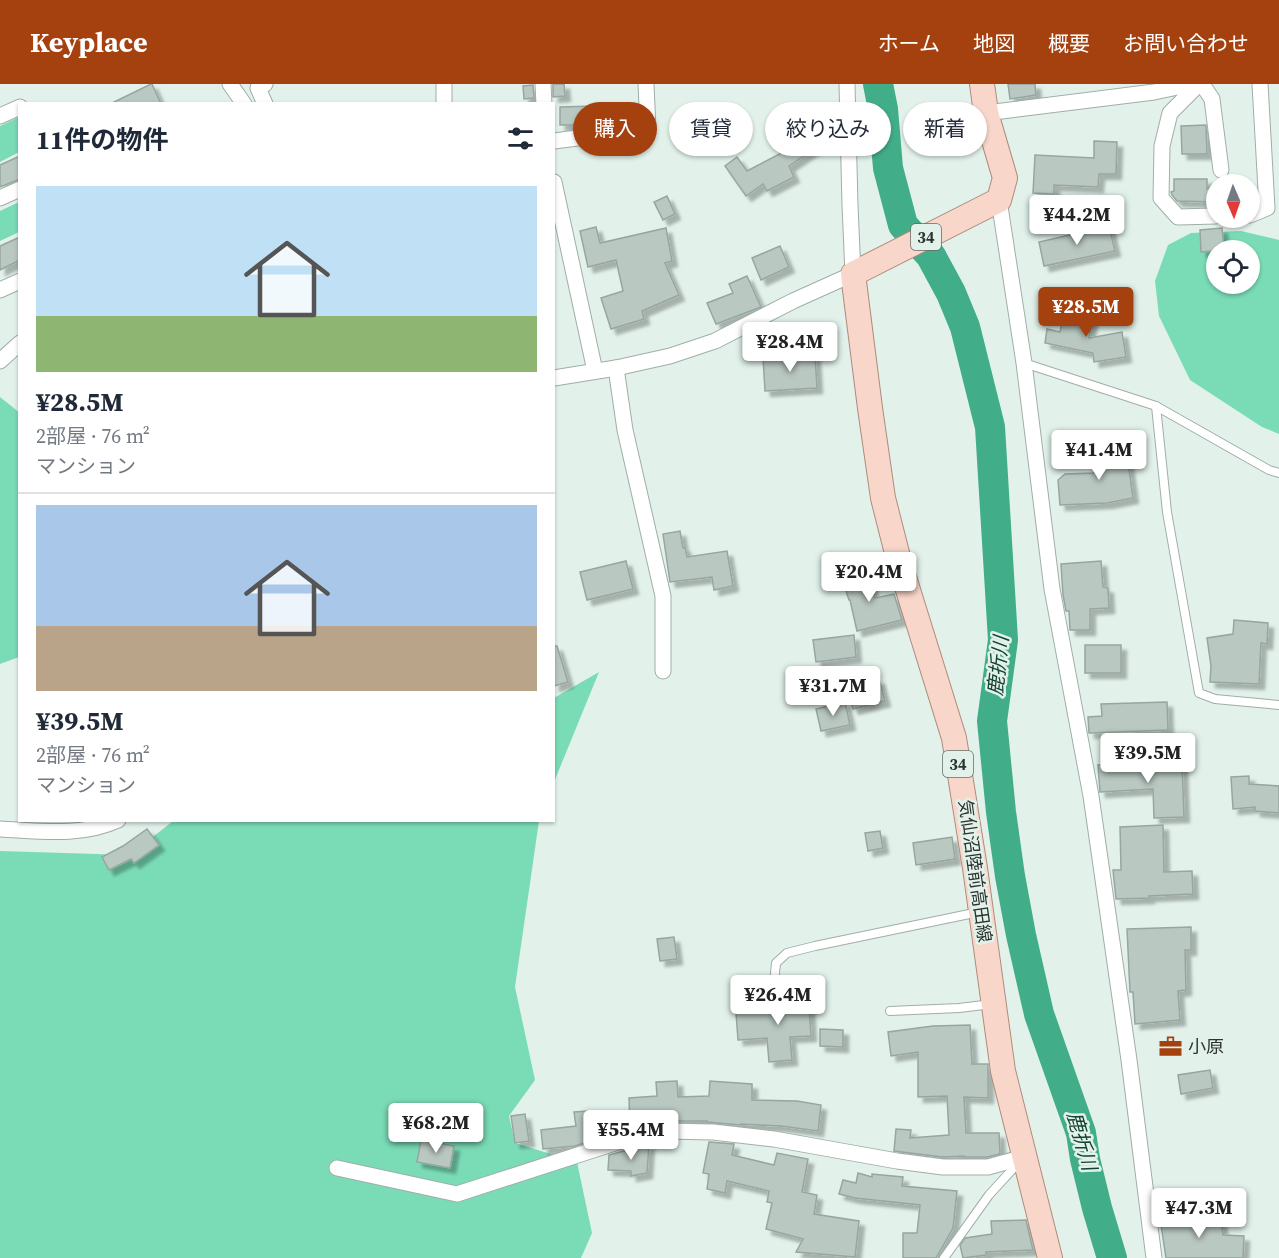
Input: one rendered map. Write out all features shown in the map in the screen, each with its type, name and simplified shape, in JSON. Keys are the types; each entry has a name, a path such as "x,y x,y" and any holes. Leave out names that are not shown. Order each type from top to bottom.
{"main road":[{"path":"982,84 984,102"},
{"path":"987,116 1005,178 999,200"},
{"name":"34","path":"853,274 999,200"},
{"name":"気仙沼陸前高田線","path":"853,274 883,498 899,561 954,738 1003,1071 1047,1258"}],"street":[{"path":"231,84 243,102"},
{"path":"444,84 444,102"},
{"path":"543,84 544,102"},
{"path":"555,141 648,129 646,84"},
{"path":"555,378 670,356 715,341 792,301 853,274 847,84"},
{"path":"987,113 1154,92 1192,84"},
{"path":"1206,216 1178,217 1161,198 1162,146 1170,113 1201,84 1212,99 1221,170"},
{"path":"1260,84 1267,208 1260,211"},
{"path":"259,85 264,102"},
{"path":"0,116 18,108"},
{"path":"555,186 596,371"},
{"path":"0,198 18,190"},
{"path":"999,200 1024,363 1052,589 1093,807 1154,1258"},
{"path":"0,290 18,282"},
{"path":"0,361 18,345"},
{"path":"616,368 625,430 663,596 663,671"},
{"path":"0,828 79,832 114,822"},
{"path":"337,1168 458,1194 624,1140 663,1131 712,1132 774,1139 943,1167 988,1167 1024,1157"}],"lane":[{"path":"1024,363 1156,406 1269,470 1279,473"},
{"path":"1156,406 1167,512 1199,693 1215,699 1279,705"},
{"path":"774,983 776,963 787,953 981,912"},
{"path":"890,1011 993,1004"},
{"path":"944,1258 989,1195 1024,1157"}],"green space":[{"path":"18,117 18,153 0,162 0,126"},
{"path":"18,202 18,232 0,241 0,211"},
{"path":"1241,231 1279,240 1279,434 1262,427 1190,380 1159,316 1155,281 1168,245 1191,233"},
{"path":"0,397 18,411 18,657 0,664"},
{"path":"599,672 555,780 555,697"},
{"path":"172,822 539,822 515,987 535,1080 509,1116 515,1143 577,1162 592,1233 581,1258 0,1258 0,851 130,855"}],"building":[{"path":"152,84 160,102 114,102"},
{"path":"553,84 564,84 565,96 553,97"},
{"path":"1008,84 1035,84 1036,95 1010,99"},
{"path":"533,85 534,98 524,99 523,86"},
{"path":"560,107 573,107 573,125 560,125"},
{"path":"1206,125 1207,154 1182,154 1181,126"},
{"path":"1094,141 1117,142 1116,174 1099,174 1098,187 1054,185 1054,194 1033,193 1035,155 1094,158"},
{"path":"776,156 804,156 789,166 794,177 767,191 763,184 746,196 725,166 737,157 747,171"},
{"path":"18,157 18,180 0,187 0,165"},
{"path":"1174,179 1206,179 1206,202 1177,201 1171,192 1174,191"},
{"path":"667,196 675,214 663,220 654,202"},
{"path":"1109,226 1115,251 1044,266 1039,242"},
{"path":"596,227 600,243 666,228 672,261 665,263 679,295 642,311 644,319 611,329 601,298 623,291 616,260 588,267 580,231"},
{"path":"1222,228 1223,240 1206,240 1206,252 1201,252 1200,230"},
{"path":"18,238 18,261 0,270 0,246"},
{"path":"780,246 789,267 761,280 752,258"},
{"path":"747,276 761,307 716,324 707,303 733,293 729,284"},
{"path":"1064,310 1093,315 1089,338 1122,332 1126,357 1094,362 1093,353 1045,343 1047,329 1060,332"},
{"path":"815,355 817,388 765,391 763,358"},
{"path":"1126,447 1133,498 1107,503 1060,505 1058,480 1065,474 1094,473 1091,452"},
{"path":"680,531 687,557 727,551 733,586 714,590 712,577 670,582 663,534"},
{"path":"626,561 633,589 587,600 580,572"},
{"path":"1101,561 1103,587 1108,588 1109,608 1090,609 1090,630 1070,630 1069,611 1066,611 1063,595 1061,564"},
{"path":"866,569 875,598 894,594 902,620 857,631 850,600 841,576"},
{"path":"1234,620 1268,623 1267,644 1261,643 1259,684 1210,682 1211,666 1207,638 1233,634"},
{"path":"854,635 856,657 816,662 813,640"},
{"path":"1085,645 1121,645 1121,673 1085,673"},
{"path":"555,646 557,646 568,682 555,686"},
{"path":"879,679 885,701 853,709 847,688"},
{"path":"845,702 850,725 821,731 816,709"},
{"path":"1167,702 1168,730 1089,733 1088,717 1102,716 1101,704"},
{"path":"1182,762 1184,817 1154,818 1153,789 1100,792 1098,765"},
{"path":"1249,776 1249,784 1279,786 1279,813 1255,811 1255,807 1233,809 1231,777"},
{"path":"1163,825 1164,872 1192,871 1193,894 1116,899 1113,870 1121,870 1120,827"},
{"path":"147,829 159,845 134,863 131,859 109,870 102,857"},
{"path":"880,831 883,848 868,851 865,833"},
{"path":"952,837 955,859 916,865 913,843"},
{"path":"1191,927 1191,950 1185,950 1186,990 1178,991 1180,1020 1135,1024 1133,992 1130,992 1127,929"},
{"path":"674,937 677,959 660,961 657,939"},
{"path":"808,988 811,1036 790,1037 792,1060 769,1062 767,1038 738,1040 736,1013 794,1009 793,989"},
{"path":"970,1025 972,1064 988,1064 988,1098 964,1097 966,1133 999,1133 1000,1154 987,1157 943,1157 894,1151 896,1129 911,1130 910,1138 949,1135 947,1096 918,1097 918,1052 891,1056 888,1032 933,1026"},
{"path":"820,1029 843,1030 843,1047 820,1046"},
{"path":"1210,1070 1213,1088 1181,1094 1178,1075"},
{"path":"677,1081 678,1097 709,1096 710,1081 752,1084 752,1100 797,1101 821,1105 818,1131 707,1121 666,1121 630,1129 629,1098 657,1096 656,1082"},
{"path":"588,1111 589,1122 597,1121 599,1138 575,1146 543,1149 541,1130 576,1126 574,1112"},
{"path":"525,1114 529,1141 515,1143 511,1116"},
{"path":"421,1140 454,1146 450,1168 417,1162"},
{"path":"709,1142 734,1144 732,1155 774,1165 777,1153 808,1159 802,1192 817,1195 814,1214 859,1221 855,1257 796,1252 803,1239 766,1229 772,1203 767,1202 769,1191 727,1181 725,1193 707,1189 709,1174 703,1173"},
{"path":"649,1144 647,1173 631,1176 631,1171 608,1170 609,1155"},
{"path":"858,1173 872,1177 872,1174 903,1177 902,1186 957,1191 953,1228 936,1258 903,1258 903,1233 917,1233 920,1205 855,1198 839,1194 843,1180 856,1183"},
{"path":"1200,1213 1201,1222 1221,1219 1223,1235 1244,1236 1243,1258 1166,1258 1160,1218"},
{"path":"1026,1220 1033,1250 986,1252 986,1255 963,1258 960,1245 965,1238 992,1234 991,1221"}],"waterway":[{"name":"鹿折川","path":"878,84 883,109 888,168 903,225 931,256 951,293 965,327 990,427 1003,640 992,721 1010,876 1039,1014 1081,1133 1097,1208 1112,1258"}],"place":[{"name":"小原","path":"1170,1047"}]}
